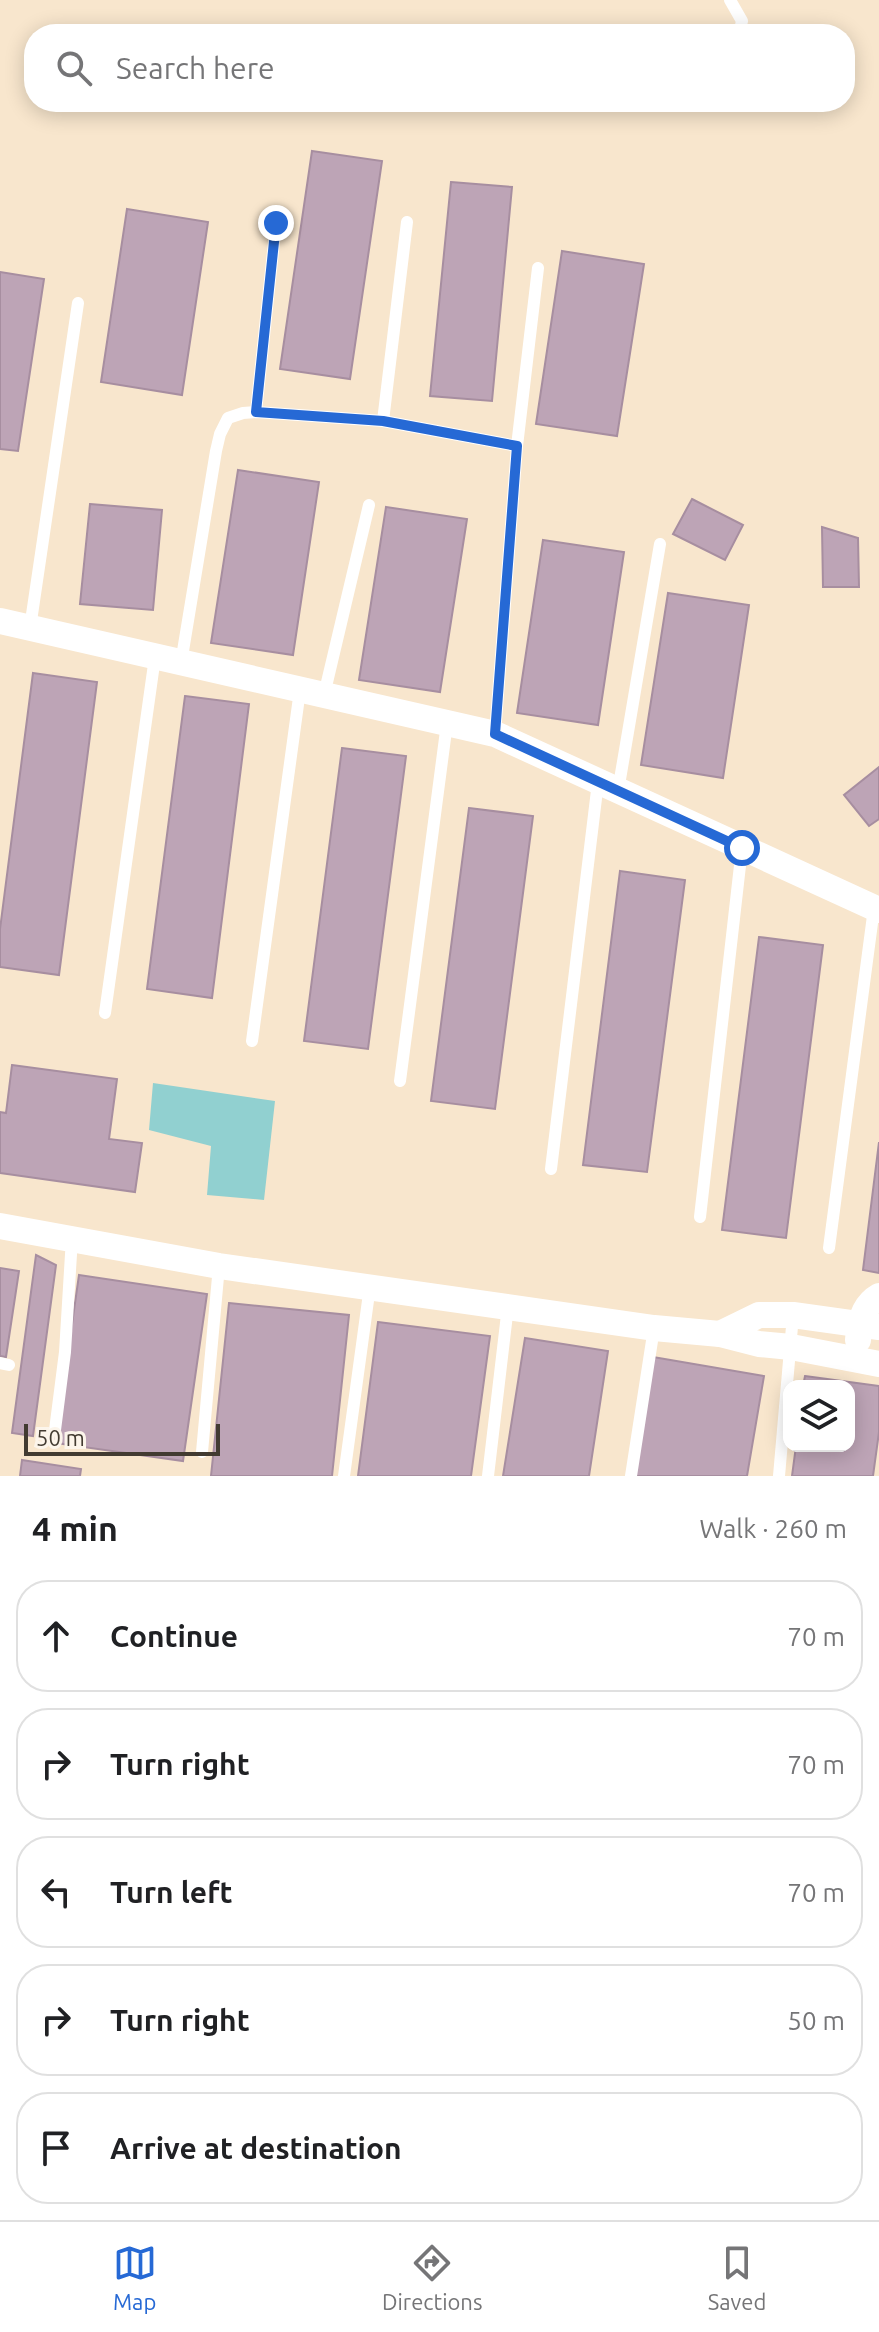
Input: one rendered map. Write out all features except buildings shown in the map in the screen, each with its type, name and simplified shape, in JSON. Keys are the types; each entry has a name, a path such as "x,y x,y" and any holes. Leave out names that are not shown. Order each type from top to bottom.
{"street":[{"path":"0,621 495,734 876,909"},
{"path":"0,1226 219,1266 654,1328 720,1334 759,1344 868,1362 869,1303 879,1296"},
{"path":"720,1334 759,1315 793,1315 869,1325"}],"lane":[{"path":"730,0 741,24"},
{"path":"383,421 407,222"},
{"path":"256,412 276,223"},
{"path":"495,734 517,446 538,268"},
{"path":"30,628 78,303"},
{"path":"181,663 220,434 228,418 256,412 383,421 517,446"},
{"path":"252,1041 312,692 369,505"},
{"path":"551,1169 608,786 660,544"},
{"path":"105,1013 155,657"},
{"path":"400,1081 447,723"},
{"path":"700,1217 742,848"},
{"path":"829,1248 876,909"},
{"path":"55,1430 65,1352 72,1238"},
{"path":"202,1452 219,1266"},
{"path":"344,1476 370,1286"},
{"path":"488,1476 508,1306"},
{"path":"779,1476 793,1315"},
{"path":"631,1476 654,1328"}],"water":[{"path":"153,1083 275,1101 264,1200 207,1195 211,1146 149,1130"}],"route":[{"path":"276,223 256,412 383,421 517,446 495,734 742,848"}]}
